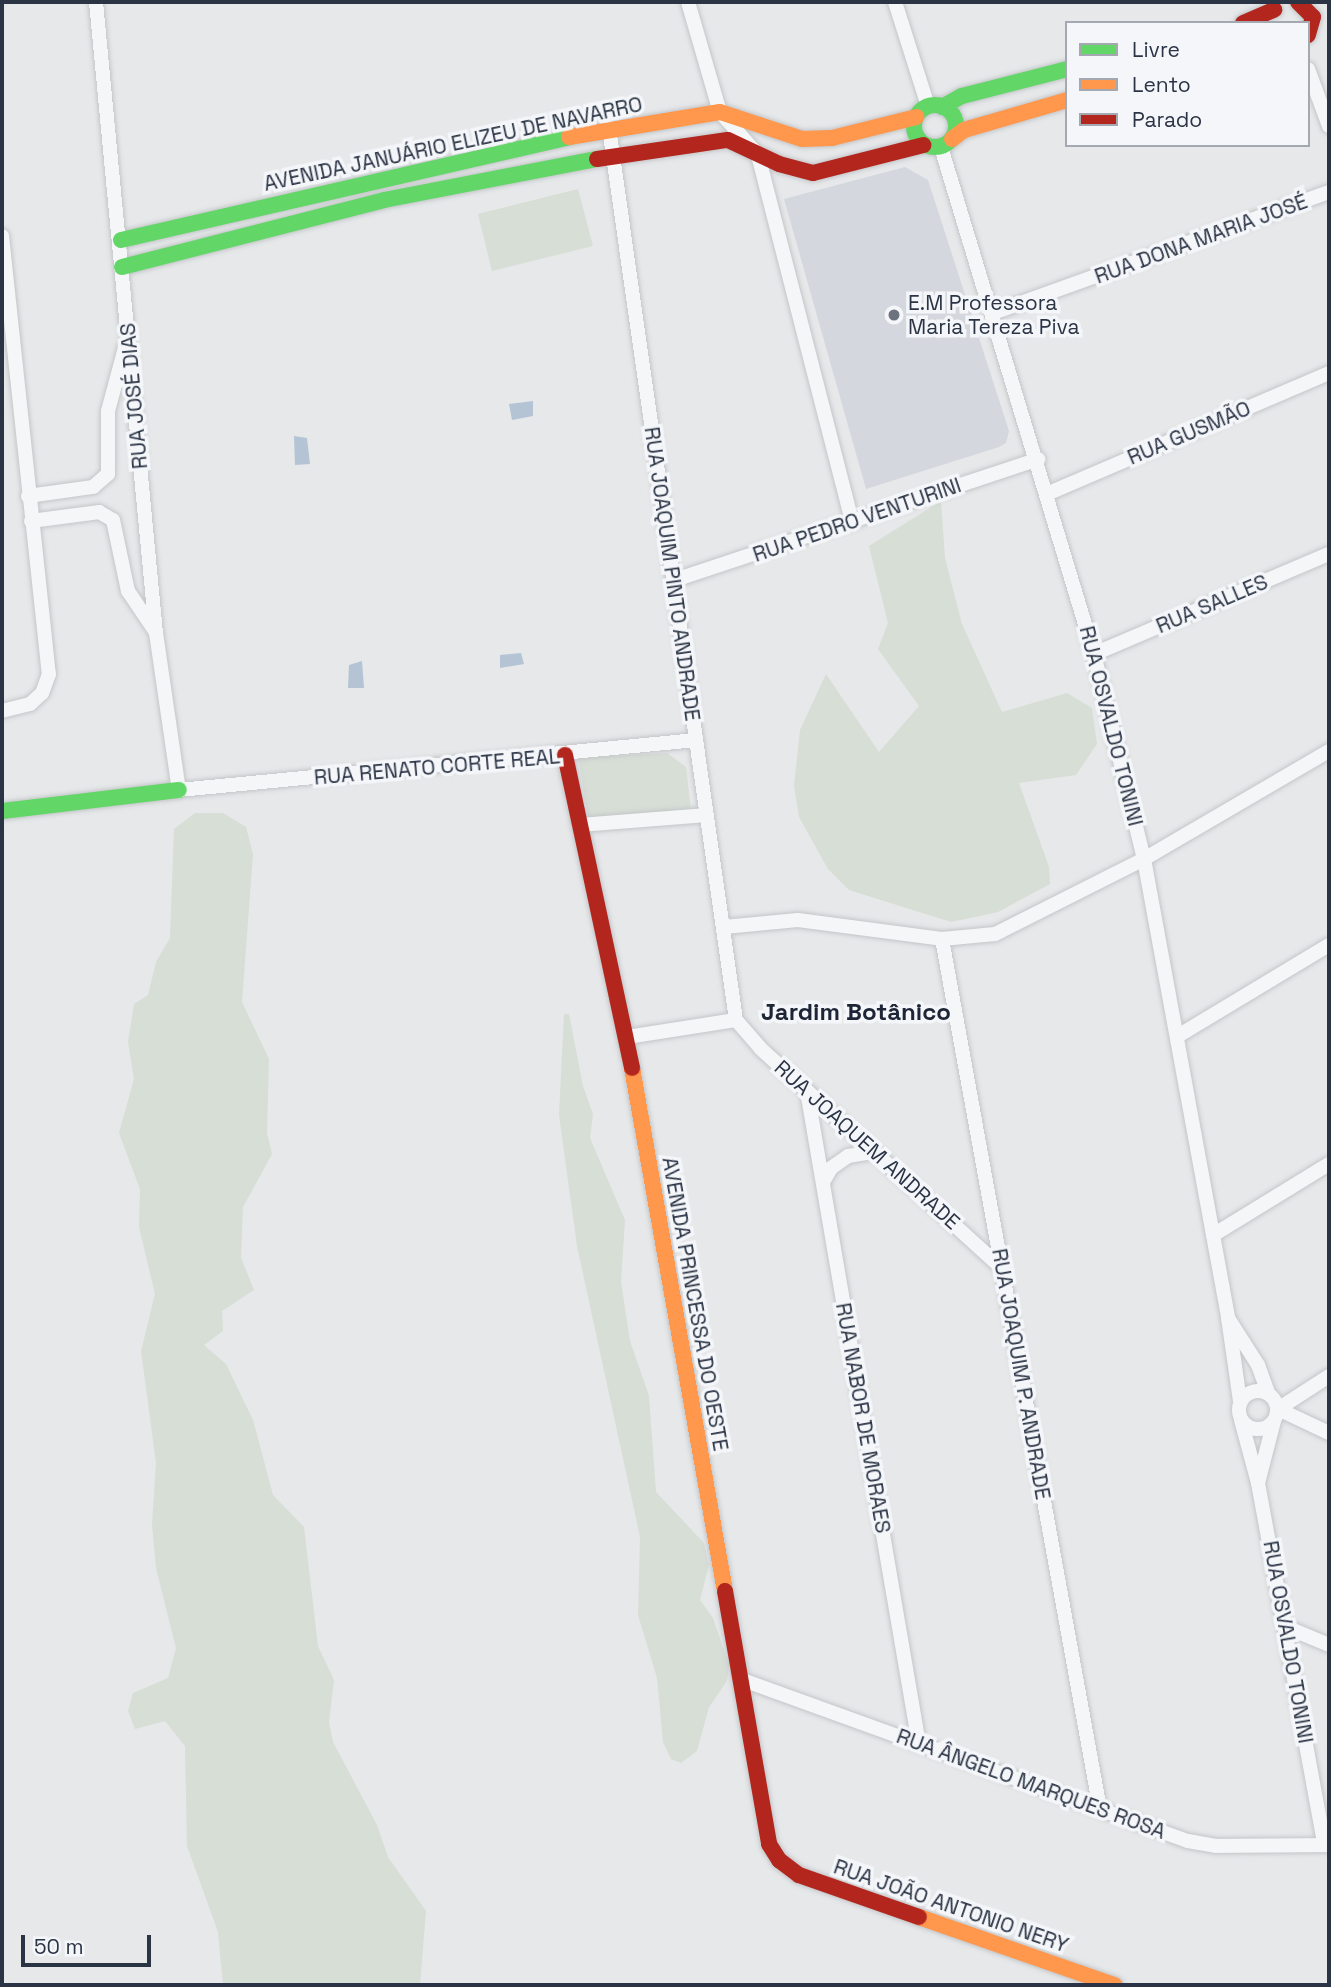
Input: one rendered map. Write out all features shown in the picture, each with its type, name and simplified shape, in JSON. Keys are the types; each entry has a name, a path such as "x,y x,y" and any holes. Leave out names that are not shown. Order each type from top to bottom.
{"street":[{"name":"RUA JOSÉ DIAS","path":"96,2 121,240 156,633 179,790"},
{"path":"688,2 720,112 758,155 852,522"},
{"path":"895,2 929,110 915,135 924,145 946,143 964,130 1065,101"},
{"path":"1305,3 1313,17 1310,33"},
{"path":"1249,21 1277,12"},
{"path":"1310,33 1329,21"},
{"name":"AVENIDA JANUÁRIO ELIZEU DE NAVARRO","path":"121,240 609,128 720,112 758,121 803,139 832,138 929,110 962,96 1065,70"},
{"path":"1310,74 1329,126"},
{"path":"929,110 956,122 946,143"},
{"name":"RUA JOAQUIM PINTO ANDRADE","path":"609,128 736,1020"},
{"name":"AVENIDA JANUÁRIO ELIZEU DE NAVARRO","path":"122,267 384,200 612,155 728,140 758,155 813,173 924,145"},
{"name":"RUA OSVALDO TONINI","path":"946,143 993,313 1049,493 1094,654 1144,859 1228,1318 1241,1420 1258,1483 1327,1843"},
{"name":"RUA DONA MARIA JOSÉ","path":"993,313 1329,192"},
{"path":"2,236 8,388 28,496 49,674 42,692 30,704 2,711"},
{"path":"28,496 93,487 108,474 110,391 129,336"},
{"name":"RUA GUSMÃO","path":"1049,493 1329,373"},
{"name":"RUA PEDRO VENTURINI","path":"675,580 1038,459"},
{"path":"31,521 99,512 113,520 128,591 156,633"},
{"name":"RUA SALLES","path":"1094,654 1329,554"},
{"name":"RUA RENATO CORTE REAL","path":"179,790 565,755 696,740"},
{"path":"724,927 799,920 942,939 995,934 1144,859 1329,751"},
{"name":"AVENIDA PRINCESSA DO OESTE","path":"565,755 627,1037 768,1843 779,1860"},
{"path":"2,811 179,790"},
{"path":"580,825 707,815"},
{"name":"RUA JOAQUIM P. ANDRADE","path":"942,939 1100,1810"},
{"path":"1178,1035 1329,946"},
{"path":"627,1037 736,1020"},
{"name":"RUA JOAQUEM ANDRADE","path":"736,1020 807,1091 1002,1268"},
{"name":"RUA NABOR DE MORAES","path":"807,1091 919,1744"},
{"path":"823,1182 831,1168 848,1156 874,1152"},
{"path":"1213,1235 1329,1164"},
{"name":"RUA OSVALDO TONINI","path":"1228,1318 1258,1365 1276,1415 1258,1483"},
{"path":"1241,1420 1258,1429 1329,1376"},
{"path":"1240,1401 1250,1392 1268,1393"},
{"path":"1276,1415 1329,1433"},
{"path":"1286,1627 1329,1645"},
{"name":"RUA ÂNGELO MARQUES ROSA","path":"740,1679 1188,1841 1216,1846 1327,1843"},
{"name":"RUA JOÃO ANTONIO NERY","path":"779,1860 799,1875 1114,1985"}],"shaded area":[{"name":"E.M Professora Maria Tereza Piva","path":"905,167 928,180 1009,431 1006,443 999,447 866,489 784,199"},
{"path":"578,189 593,246 492,271 478,214"},
{"path":"941,501 945,558 962,624 1002,712 1067,693 1092,708 1097,744 1076,775 1019,783 1049,867 1050,884 998,912 951,922 849,890 828,869 799,817 794,786 800,730 826,674 879,752 919,706 878,649 888,623 869,546"},
{"path":"667,753 686,767 691,810 589,820 578,758"},
{"path":"195,813 223,813 246,827 253,854 242,1002 269,1059 267,1133 272,1154 243,1207 241,1258 254,1290 222,1311 223,1331 204,1345 226,1364 253,1420 273,1495 304,1527 318,1646 334,1680 329,1722 333,1742 377,1825 388,1857 426,1911 420,1985 223,1985 218,1932 187,1846 185,1746 165,1721 135,1729 128,1711 133,1693 168,1678 176,1648 156,1568 152,1524 156,1463 141,1351 155,1294 139,1227 140,1189 119,1133 134,1079 128,1042 134,1004 148,995 156,962 170,938 174,829"},
{"path":"564,1014 569,1014 583,1086 593,1114 590,1138 625,1220 621,1282 630,1341 649,1396 656,1492 704,1543 709,1565 700,1600 713,1618 729,1665 727,1681 709,1707 697,1751 681,1763 671,1759 663,1742 657,1678 638,1615 640,1537 577,1246 559,1115"}],"water":[{"path":"533,401 533,416 512,420 509,404"},
{"path":"294,436 307,438 310,464 295,465"},
{"path":"521,653 524,664 500,668 500,655"},
{"path":"362,661 364,688 348,688 349,665"}],"traffic: fast":[{"path":"942,107 962,96 1065,70"},
{"path":"935,105 950,111 956,126 950,141 935,147 920,141 914,126 920,111 935,105"},
{"path":"121,240 569,137"},
{"path":"122,267 384,200 597,159"},
{"path":"2,811 179,790"}],"traffic: slow":[{"path":"952,139 964,130 1065,101"},
{"path":"569,137 720,112 802,139 832,138 916,117"},
{"path":"632,1068 725,1591"},
{"path":"919,1917 1114,1985"}],"traffic: jam":[{"path":"1298,2 1313,17 1310,28"},
{"path":"1248,21 1274,10"},
{"path":"597,159 728,140 779,164 813,173 924,145"},
{"path":"565,755 632,1068"},
{"path":"725,1591 769,1844 779,1860 799,1875 919,1917"}],"place":[{"name":"E.M Professora Maria Tereza Piva","path":"894,315"}],"district":[{"name":"Jardim Botânico","path":"856,1012"}]}
